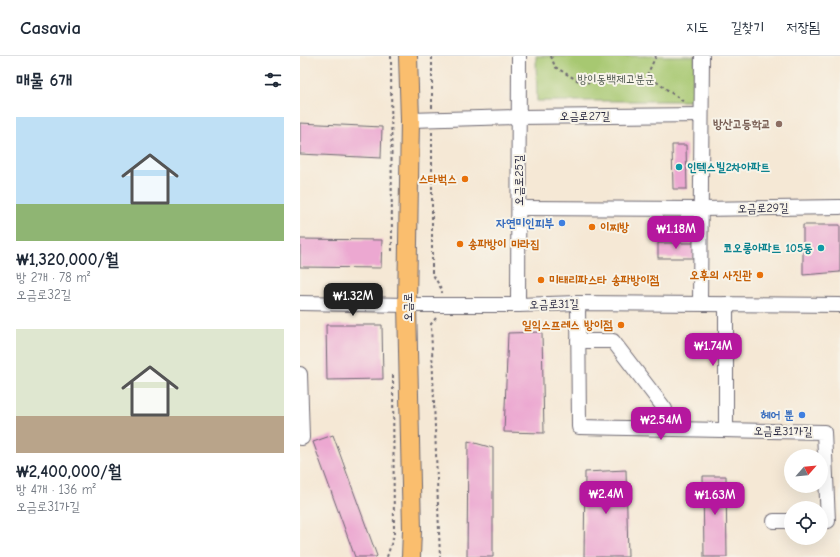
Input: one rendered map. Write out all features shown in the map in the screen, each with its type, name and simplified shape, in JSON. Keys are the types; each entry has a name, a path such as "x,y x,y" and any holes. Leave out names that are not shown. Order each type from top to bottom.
{"main road":[{"name":"오금로","path":"408,56 410,120 407,306 412,530 411,557"},
{"path":"401,557 412,530"},
{"path":"412,530 425,557"}],"street":[{"name":"오금로25길","path":"518,305 519,56"},
{"path":"700,304 702,56"},
{"name":"오금로27길","path":"410,120 519,116 701,115"},
{"name":"오금로29길","path":"518,208 700,209 840,207"},
{"name":"오금로31길","path":"300,303 407,306 578,303 840,304"},
{"name":"오금로31가길","path":"578,303 579,427 824,432 830,521"},
{"path":"726,304 726,430"},
{"path":"578,342 614,342 664,410 666,428"},
{"path":"300,374 302,438 300,438"},
{"path":"774,522 784,521"}],"path":[{"path":"551,56 555,67 582,83 647,75 701,115"},
{"path":"647,75 656,56"}],"green space":[{"name":"방이동백제고분군","path":"536,56 695,56 695,101 537,101"}],"building":[{"path":"300,123 382,127 381,158 300,154"},
{"name":"인텍스빌2차아파트","path":"672,145 686,145 687,189 673,189"},
{"name":"코오롱아파트 105동","path":"803,225 840,225 840,272 803,275"},
{"path":"300,239 382,240 381,268 300,267"},
{"path":"658,243 694,243 694,258 658,258"},
{"path":"326,325 382,325 383,379 327,380"},
{"path":"542,332 544,433 504,432 508,333"},
{"path":"333,435 377,556 376,557 355,557 313,442"},
{"path":"468,441 493,448 493,557 467,557"},
{"path":"626,470 628,557 584,557 585,472"},
{"path":"703,476 726,476 727,557 704,557"}],"place":[{"name":"방산고등학교","path":"779,124"},
{"name":"인텍스빌2차아파트","path":"679,167"},
{"name":"스타벅스","path":"465,179"},
{"name":"자연미인피부","path":"562,223"},
{"name":"이찌방","path":"592,227"},
{"name":"송파방이 마라집","path":"460,244"},
{"name":"코오롱아파트 105동","path":"821,248"},
{"name":"오후의 사진관","path":"760,275"},
{"name":"미태리파스타 송파방이점","path":"541,280"},
{"name":"일익스프레스 방이점","path":"621,325"},
{"name":"헤어 뿐","path":"802,415"}]}
